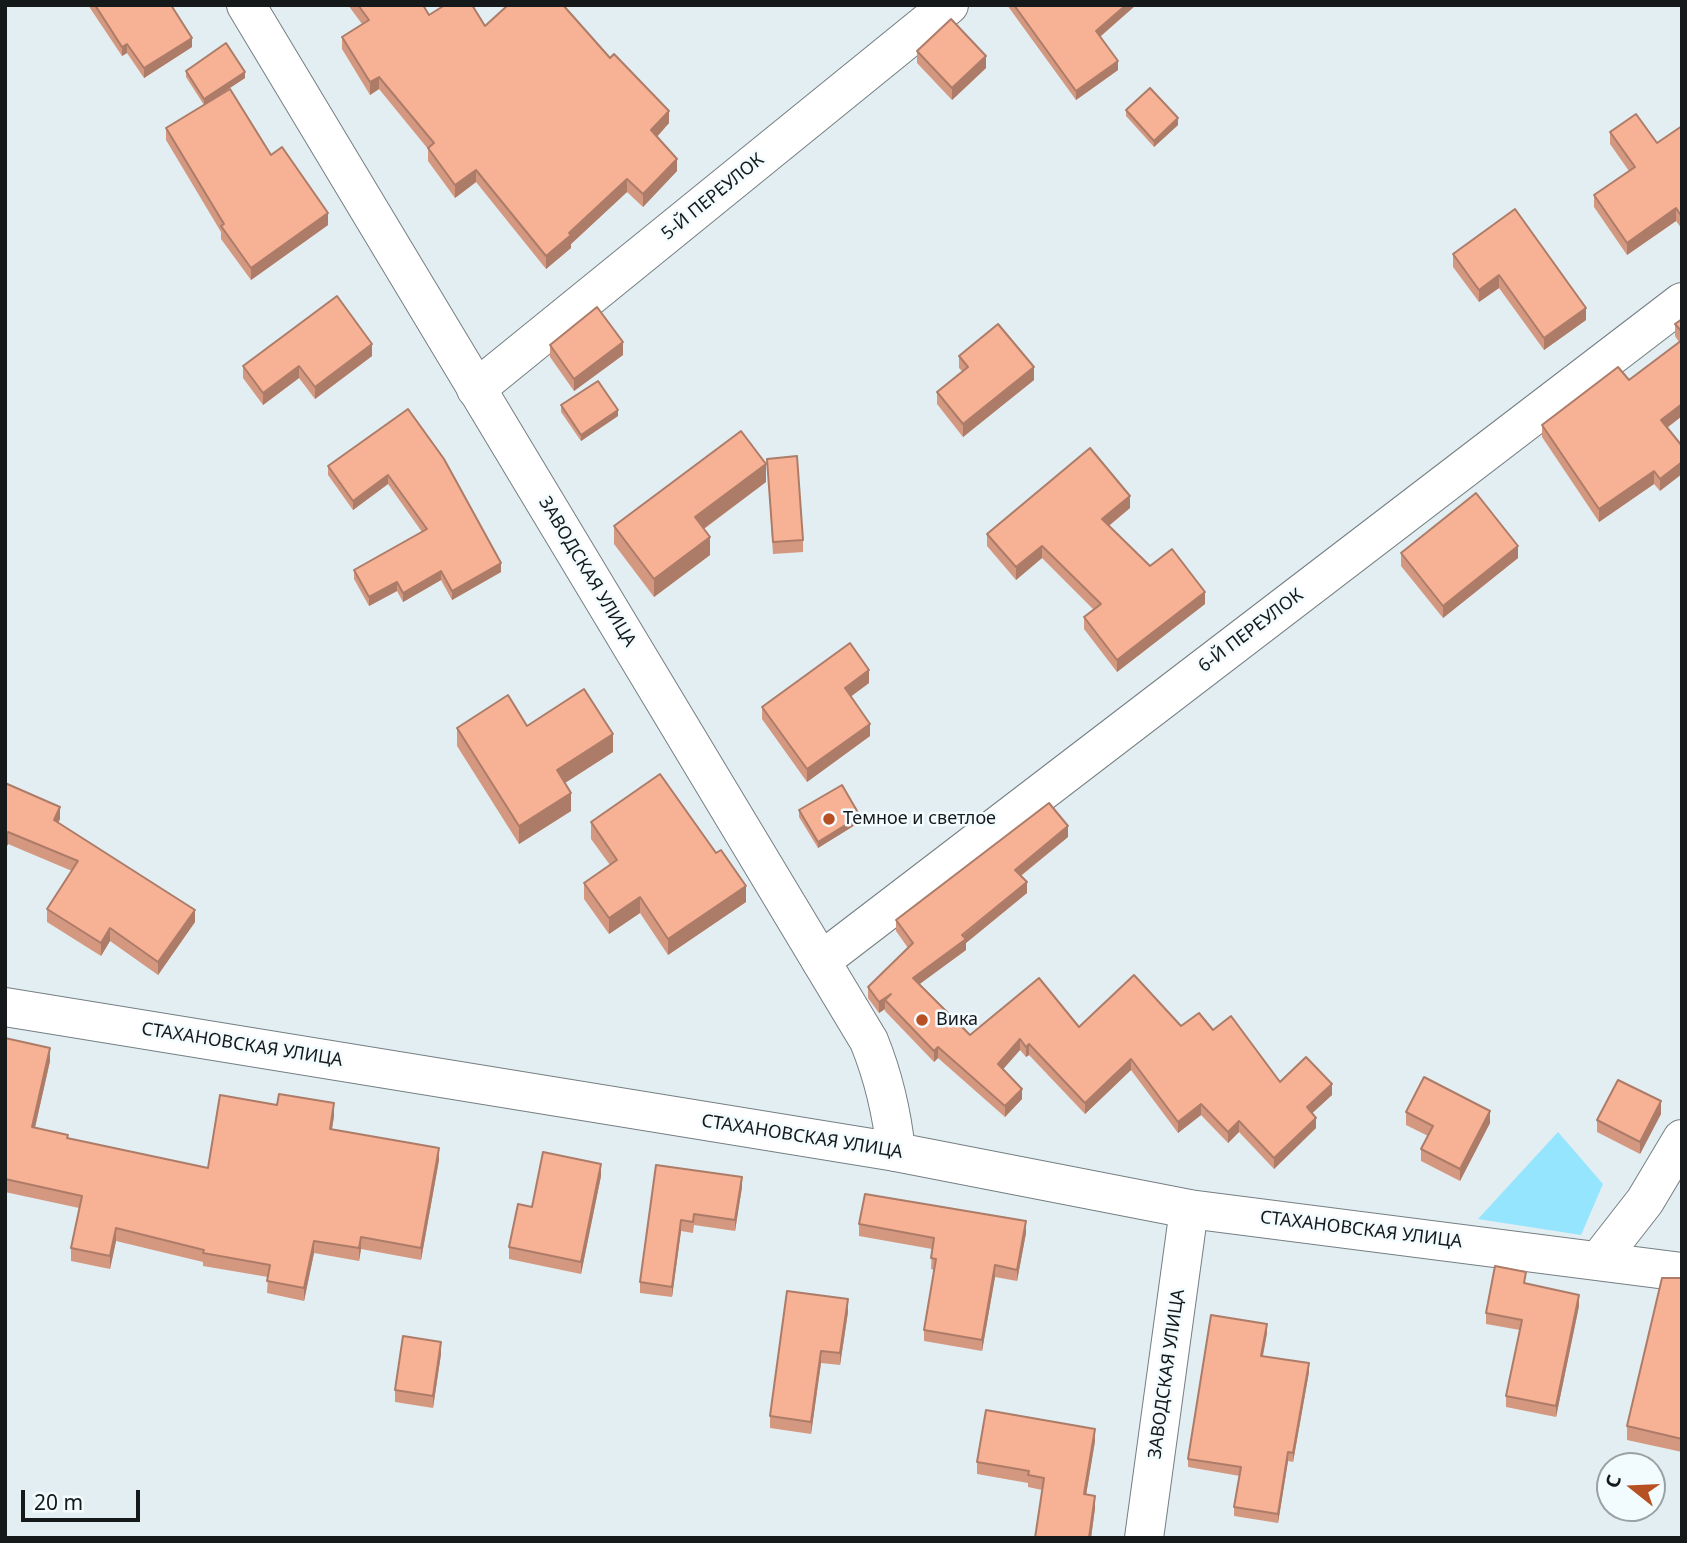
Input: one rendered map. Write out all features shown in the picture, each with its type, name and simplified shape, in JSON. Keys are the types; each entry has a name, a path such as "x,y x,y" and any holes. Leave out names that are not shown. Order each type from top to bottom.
{"street":[{"name":"ЗАВОДСКАЯ УЛИЦА","path":"246,5 869,1041 892,1112 896,1152"},
{"name":"5-Й ПЕРЕУЛОК","path":"476,389 949,5"},
{"name":"6-Й ПЕРЕУЛОК","path":"821,961 1682,302"},
{"name":"СТАХАНОВСКАЯ УЛИЦА","path":"5,1007 896,1152 1189,1209 1682,1272"},
{"path":"1599,1260 1646,1201 1682,1139"},
{"name":"ЗАВОДСКАЯ УЛИЦА","path":"1144,1538 1189,1209"}],"shaded area":[{"path":"1558,1132 1603,1184 1581,1235 1478,1219"}],"building":[{"path":"95,5 171,5 192,38 144,68 127,44 122,47"},
{"path":"358,5 423,5 429,15 445,5 472,5 485,26 508,5 563,5 610,58 614,54 669,111 651,130 677,159 643,194 627,179 546,256 476,170 455,185 428,148 434,143 379,77 370,82 342,37 369,20"},
{"path":"1014,5 1126,5 1096,31 1118,61 1076,91"},
{"path":"951,19 986,56 952,88 917,51"},
{"path":"226,43 245,72 204,99 186,71"},
{"path":"1150,88 1178,118 1154,141 1126,110"},
{"path":"230,89 271,155 282,147 328,213 251,268 221,226 224,224 166,128"},
{"path":"1636,114 1657,143 1682,126 1682,217 1676,208 1627,243 1594,195 1635,167 1610,132"},
{"path":"1515,209 1586,308 1544,338 1499,275 1479,290 1453,254"},
{"path":"337,296 372,344 315,387 299,366 263,393 243,366"},
{"path":"597,307 623,342 574,379 550,345"},
{"path":"1682,319 1682,332 1675,324"},
{"path":"998,324 1034,367 963,424 937,392 968,367 959,356"},
{"path":"1682,340 1682,404 1661,420 1682,446 1682,462 1660,479 1654,471 1599,509 1542,425 1618,367 1629,380"},
{"path":"598,381 618,410 581,435 561,405"},
{"path":"408,409 444,459 501,563 452,591 441,571 403,593 397,582 369,597 354,570 427,529 388,475 353,501 328,466"},
{"path":"741,431 766,464 695,517 710,537 654,579 614,526"},
{"path":"1090,448 1130,496 1102,519 1150,566 1172,549 1205,592 1117,660 1084,617 1101,604 1042,546 1016,567 987,534"},
{"path":"797,456 803,540 773,542 767,459"},
{"path":"1476,493 1518,546 1443,606 1401,553"},
{"path":"850,643 869,670 845,688 870,724 807,769 762,707"},
{"path":"584,689 613,734 557,770 571,793 519,826 457,728 508,695 527,726"},
{"path":"660,774 716,853 721,850 746,886 668,939 640,897 609,918 584,883 617,860 591,822"},
{"path":"5,783 60,807 54,820 195,910 158,962 110,928 101,943 47,909 78,861 8,832 5,838"},
{"path":"842,785 860,816 818,842 799,810"},
{"path":"1049,803 1068,826 1015,870 1027,882 962,935 966,939 913,978 970,1035 1039,978 1079,1027 1134,975 1181,1026 1199,1013 1213,1030 1231,1016 1280,1082 1306,1057 1332,1084 1307,1107 1316,1118 1274,1158 1239,1121 1228,1132 1201,1104 1178,1122 1131,1059 1085,1103 1029,1044 1026,1047 1020,1039 998,1064 1022,1089 1005,1106 938,1047 934,1051 885,1000 891,994 879,1002 868,987 913,943 896,920"},
{"path":"5,1038 50,1048 32,1127 68,1135 67,1138 208,1168 220,1095 277,1105 279,1094 334,1103 330,1129 439,1148 421,1248 361,1237 359,1248 314,1241 304,1288 267,1281 270,1265 203,1253 204,1250 116,1228 110,1256 71,1248 82,1196 5,1179"},
{"path":"1424,1077 1490,1111 1460,1169 1421,1149 1433,1126 1406,1112"},
{"path":"1618,1080 1661,1101 1640,1142 1597,1120"},
{"path":"543,1152 601,1164 581,1262 509,1247 518,1204 532,1207"},
{"path":"656,1165 742,1177 735,1220 694,1214 693,1222 681,1220 672,1287 640,1282"},
{"path":"865,1194 1026,1221 1017,1270 995,1265 982,1340 924,1330 936,1259 931,1258 934,1238 859,1224"},
{"path":"1495,1266 1526,1272 1524,1283 1579,1295 1556,1406 1506,1396 1522,1320 1486,1313"},
{"path":"1662,1278 1682,1278 1682,1439 1627,1426"},
{"path":"787,1291 848,1299 840,1353 821,1351 811,1422 770,1416"},
{"path":"1211,1315 1267,1324 1261,1356 1309,1363 1293,1453 1288,1452 1278,1514 1234,1507 1241,1467 1188,1459"},
{"path":"403,1336 441,1342 433,1396 395,1390"},
{"path":"986,1410 1095,1429 1084,1494 1095,1496 1089,1538 1035,1538 1044,1478 1028,1475 1029,1471 977,1462"}],"place":[{"name":"Темное и светлое","path":"829,819"},
{"name":"Вика","path":"922,1020"}]}
